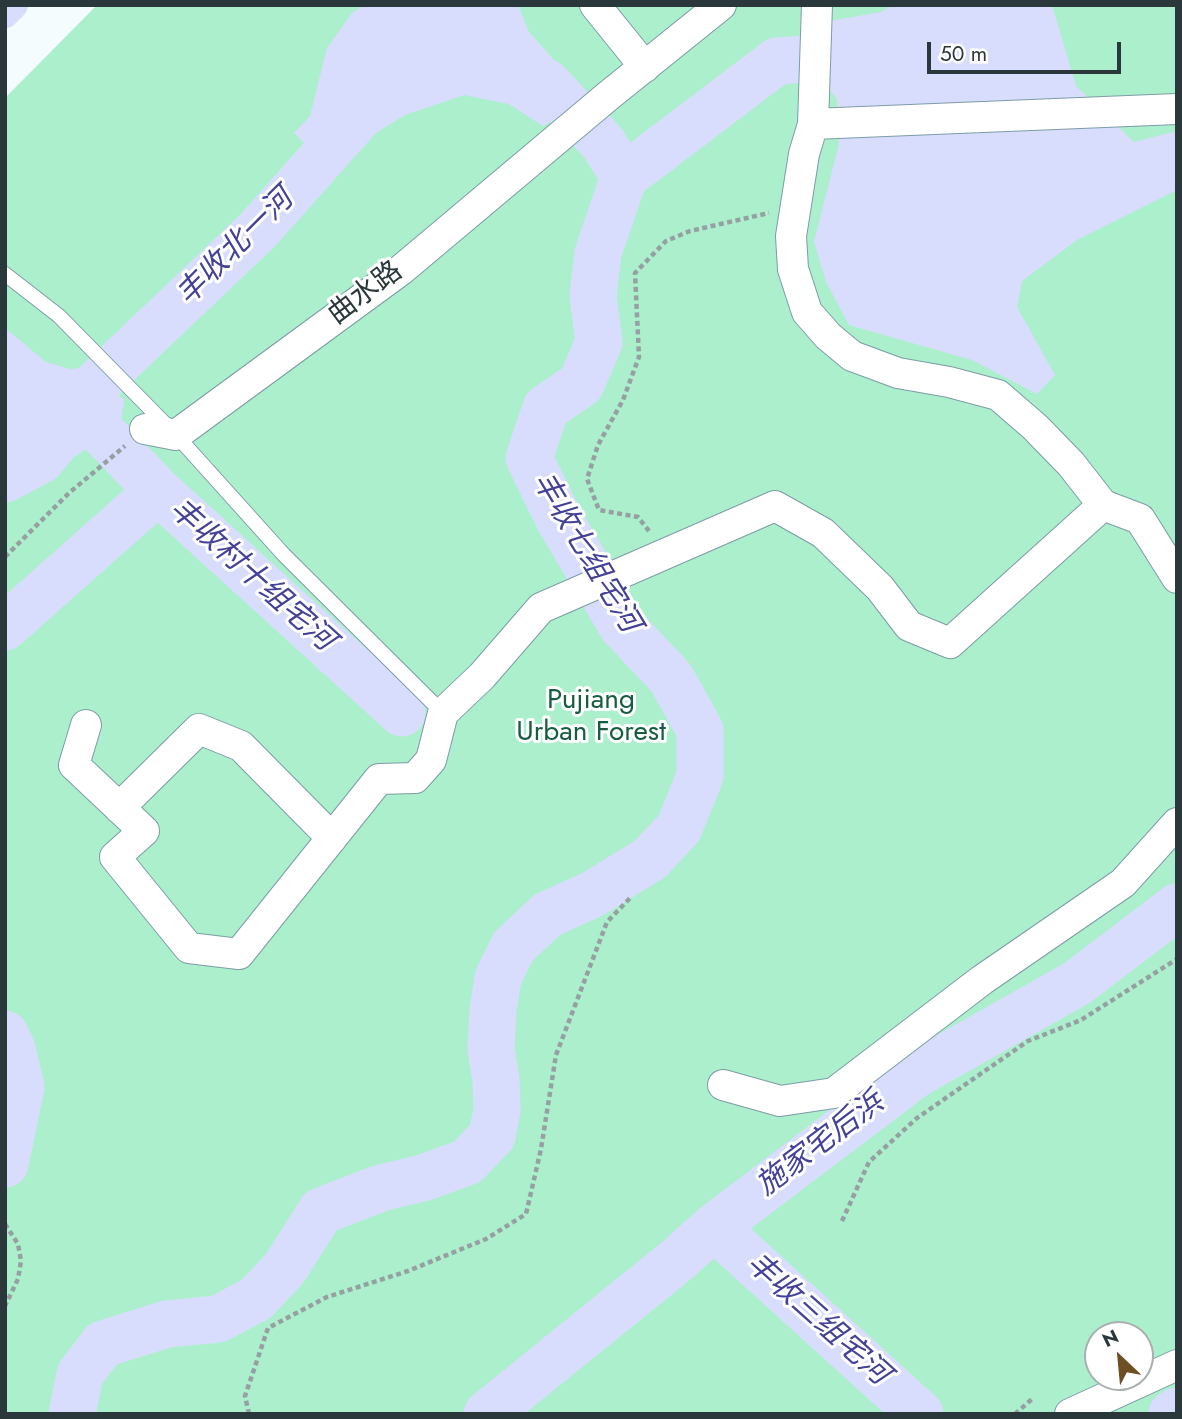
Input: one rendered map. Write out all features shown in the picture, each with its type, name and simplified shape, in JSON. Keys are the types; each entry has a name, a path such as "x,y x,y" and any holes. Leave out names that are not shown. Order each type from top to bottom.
{"street":[{"path":"595,5 645,66"},
{"name":"曲水路","path":"176,435 401,270 608,96 722,5"},
{"path":"817,5 813,124 804,154 791,236 793,269 807,312 828,336 852,356 898,373 998,395 1071,464 1103,505 1140,519 1177,578"},
{"path":"813,124 1177,109"},
{"path":"145,429 176,435"},
{"path":"86,725 74,765 144,831 115,857 189,948 239,954 379,779 415,778 431,760 443,713 482,676 541,608 775,506 823,533 880,588 909,626 950,643 1103,505"},
{"path":"120,808 199,729 241,746 332,838"},
{"path":"723,1085 780,1101 834,1093 982,981 1123,883 1177,823"},
{"path":"1070,1414 1177,1364"}],"lane":[{"path":"5,274 59,316 95,352 176,435 284,555 443,713"}],"path":[{"path":"667,554 638,517 599,510 587,480 598,445 623,400 639,357 635,273 666,241 690,231 794,208"},
{"path":"5,557 69,493 145,429"},
{"path":"249,1414 245,1396 268,1328 327,1297 408,1271 486,1239 526,1214 541,1149 556,1055 607,922 632,896"},
{"path":"842,1220 869,1162 917,1118 1028,1041 1082,1020 1177,959"},
{"path":"5,1224 18,1244 21,1261 18,1279 5,1307"},
{"path":"1015,1414 1032,1399"}],"green space":[{"name":"Pujiang Urban Forest","path":"97,5 1177,5 1177,1414 5,1414 5,98"}],"water":[{"path":"365,5 518,5 529,32 588,98 543,126 509,104 464,95 405,115 358,144 333,173 294,133 310,116 327,48 352,13"},
{"path":"899,5 1052,5 1076,86 1134,142 1177,131 1177,190 1077,240 1022,281 1017,307 1055,375 1037,394 972,360 849,325 826,282 814,242 839,144 837,99 826,86 829,21 888,11"},
{"path":"5,328 46,362 70,369 92,367 124,400 120,428 25,488 5,495"}],"waterway":[{"path":"5,14 14,5"},
{"name":"丰收七组宅河","path":"72,1414 80,1374 103,1344 167,1324 218,1319 256,1299 285,1268 321,1211 381,1188 423,1178 467,1162 492,1136 497,1110 491,1049 493,1010 498,978 513,947 547,915 593,894 650,859 679,828 700,776 700,730 671,678 622,626 560,521 529,458 546,408 581,384 599,342 593,296 598,253 624,177 777,61 851,56 941,5"},
{"path":"547,83 603,143 624,177"},
{"name":"丰收北一河","path":"5,479 41,460 64,432 75,404 258,230 364,111"},
{"path":"75,404 158,491"},
{"name":"丰收村十组宅河","path":"5,627 158,491 402,713"},
{"name":"施家宅后浜","path":"487,1414 714,1227 916,1074 1077,983 1177,907"},
{"name":"丰收村十组宅河","path":"5,1034 12,1049 21,1087 5,1164"},
{"name":"丰收三组宅河","path":"714,1227 920,1414"},
{"name":"丰收三组宅河","path":"1172,1414 1177,1411"}]}
